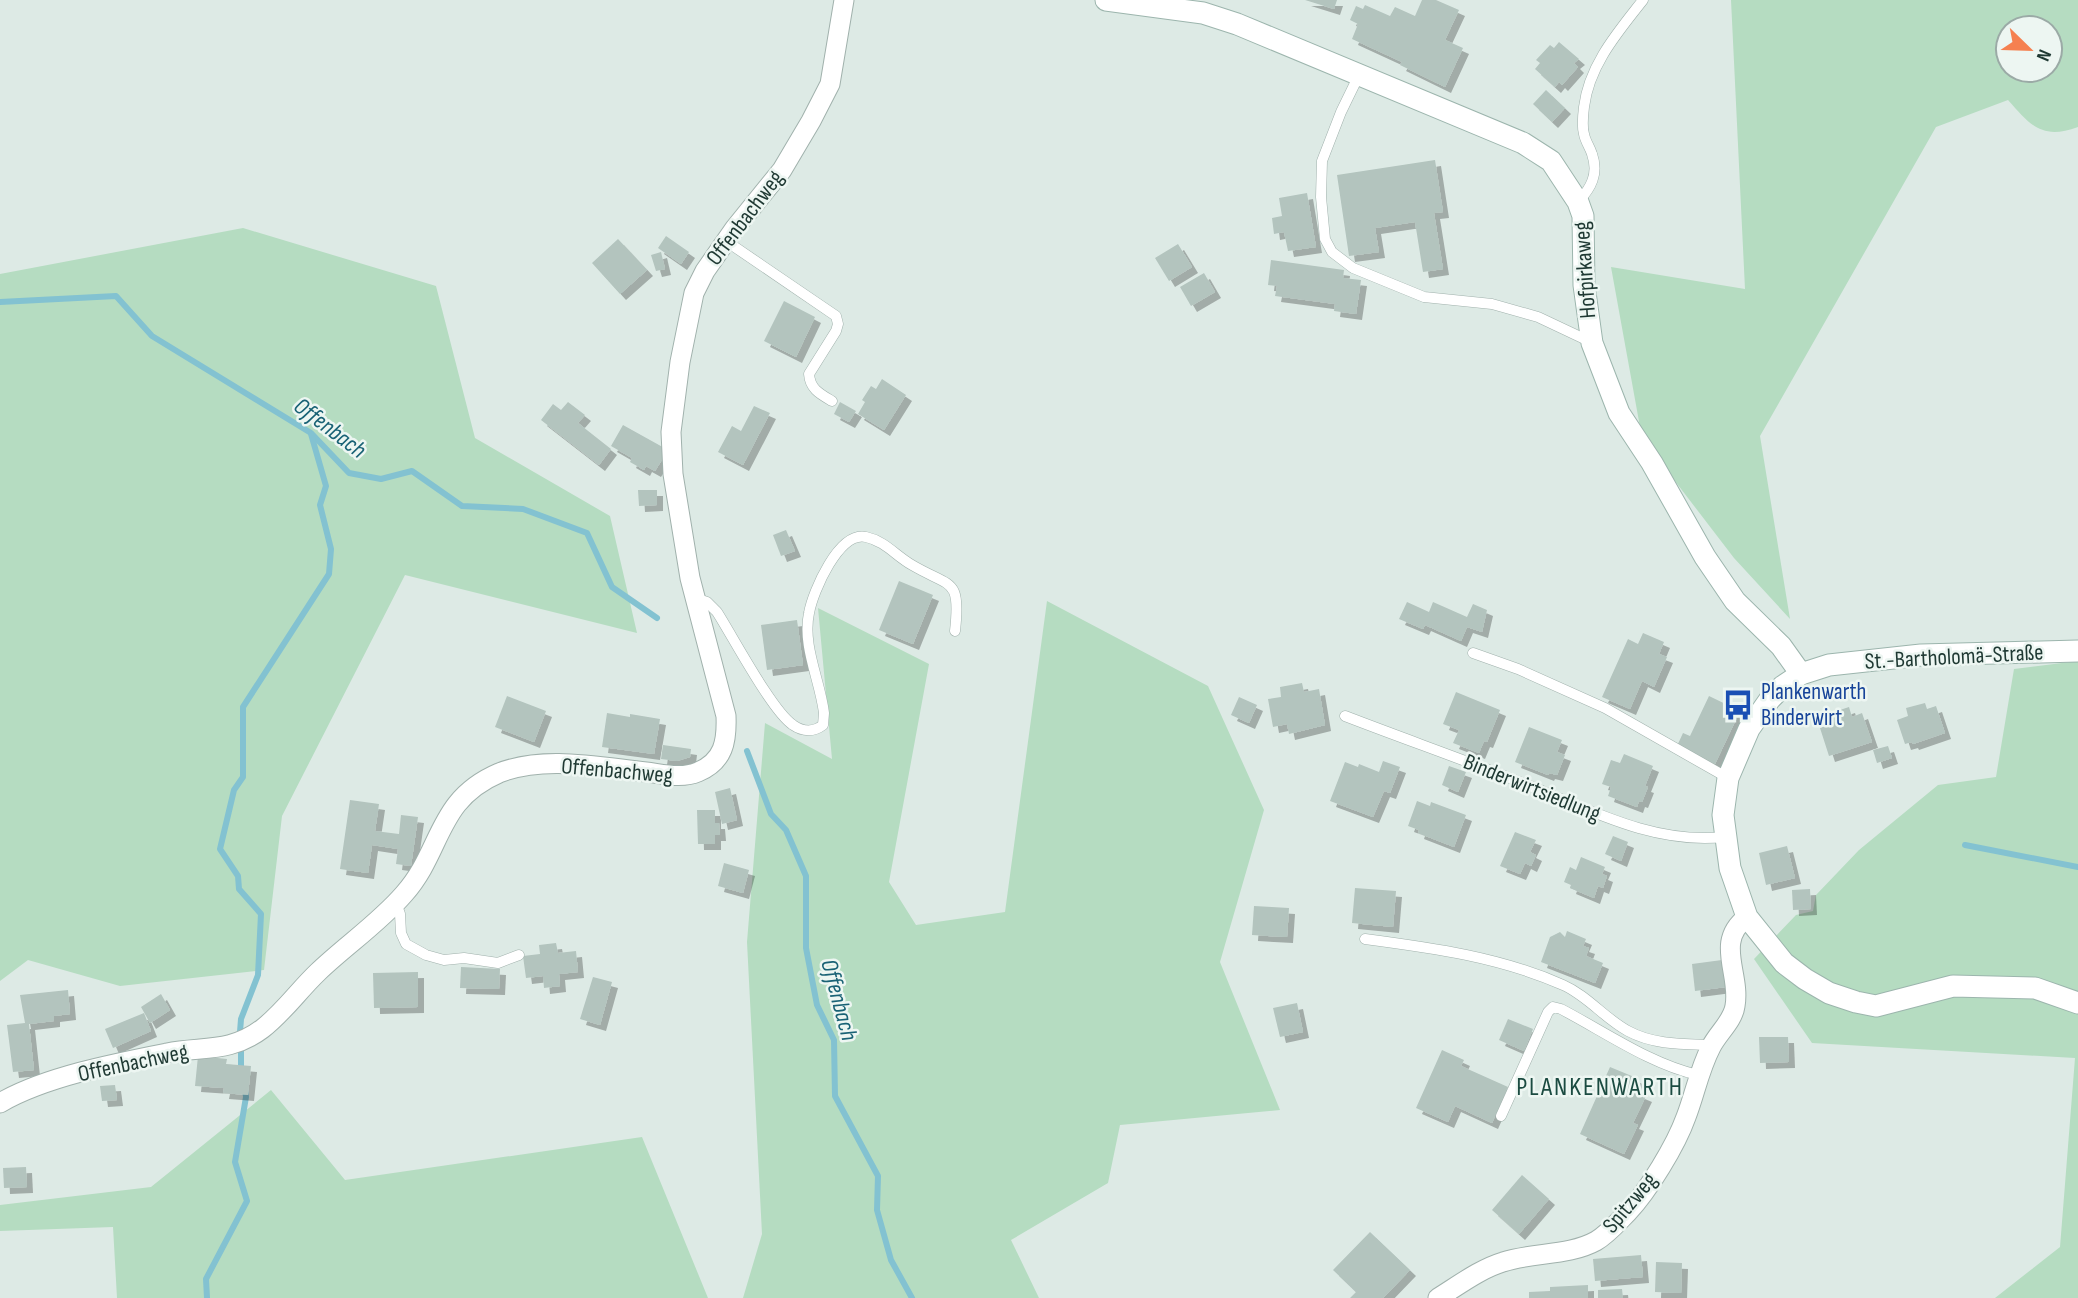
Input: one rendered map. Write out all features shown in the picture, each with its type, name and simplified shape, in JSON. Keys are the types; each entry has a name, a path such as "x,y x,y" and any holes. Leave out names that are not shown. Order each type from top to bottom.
{"street":[{"name":"Offenbachweg","path":"0,1103 56,1080 97,1068 170,1052 222,1048 246,1040 264,1027 419,877 438,834 458,801 476,784 526,765 559,765 684,776 708,767 718,757 727,737 726,716 695,598 673,474 671,432 680,362 694,293 705,271 782,170 830,83 844,0"},
{"name":"Hofpirkaweg","path":"1107,0 1203,13 1237,24 1523,143 1551,161 1578,202 1583,216 1584,285 1592,343 1619,413 1735,601 1781,646 1801,674"},
{"name":"St.-Bartholomä-Straße","path":"2078,651 1921,656 1829,665 1801,674 1783,686 1758,715 1728,778 1723,815 1730,869 1747,917 1784,963 1829,993 1876,1006 1953,986 2035,988 2078,1003"},
{"name":"Spitzweg","path":"1438,1298 1472,1276 1499,1263 1524,1255 1584,1247 1599,1239 1631,1209 1678,1138 1712,1045 1735,1007 1730,942 1739,923 1747,917"}],"lane":[{"path":"1578,202 1592,188 1595,170 1593,155 1583,133 1584,105 1597,65 1612,39 1643,0"},
{"path":"1359,75 1322,161 1321,197 1325,239 1332,252 1353,268 1424,297 1492,304 1538,317 1592,343"},
{"path":"726,241 836,316 836,331 810,374 815,390 832,401"},
{"path":"695,598 707,602 718,612 779,710 793,725 805,730 816,730 823,725 824,713 808,634 809,612 827,566 850,540 863,536 876,540 898,552 911,564 942,579 951,587 958,601 955,631"},
{"path":"1473,653 1518,669 1605,708 1728,778"},
{"name":"Binderwirtsiedlung","path":"1345,716 1617,822 1676,836 1703,839 1724,837"},
{"path":"396,902 401,933 406,944 426,955 444,960 464,958 498,962 519,955"},
{"path":"1365,939 1488,958 1566,986 1587,998 1628,1031 1654,1042 1712,1045"},
{"path":"1501,1116 1548,1012 1553,1007 1636,1050 1699,1075"}],"green space":[{"path":"1731,0 2078,0 2078,127 2055,132 2038,128 2008,100 1936,127 1760,436 1790,619 1734,558 1642,438 1611,267 1745,289"},
{"path":"243,228 436,286 475,438 610,516 637,633 405,575 282,816 264,970 120,986 28,960 0,981 0,274"},
{"path":"1047,601 1208,686 1264,810 1220,962 1280,1110 1120,1125 1108,1183 1011,1240 1039,1298 743,1298 762,1234 747,942 765,723 832,759 818,608 929,664 889,882 916,925 1005,912"},
{"path":"2078,661 2078,1298 1995,1298 2060,1247 2075,1058 1812,1043 1754,959 1796,915 1813,911 1816,895 1859,850 1938,785 1996,777 2014,669"},
{"path":"271,1090 345,1180 642,1137 708,1298 117,1298 113,1227 0,1231 0,1205 151,1187"}],"building":[{"path":"1305,0 1337,0 1334,9"},
{"path":"1422,0 1436,0 1459,10 1445,40 1463,48 1445,87 1400,65 1402,62 1352,39 1358,24 1350,20 1356,6 1363,9 1365,5 1390,16 1395,7 1415,16"},
{"path":"1559,42 1579,59 1574,63 1578,67 1562,85 1559,82 1555,87 1535,69 1540,63 1536,60 1550,45 1554,48"},
{"path":"1546,90 1565,108 1552,122 1533,104"},
{"path":"1435,160 1443,212 1434,213 1443,269 1423,272 1415,222 1375,228 1379,252 1349,256 1337,175"},
{"path":"1307,193 1316,247 1288,251 1284,232 1274,234 1272,218 1282,216 1279,198"},
{"path":"666,236 689,252 681,264 658,248"},
{"path":"618,239 647,270 620,294 592,263"},
{"path":"1178,244 1192,267 1169,281 1155,258"},
{"path":"661,252 665,269 656,271 651,255"},
{"path":"1271,260 1344,270 1343,278 1361,280 1356,314 1334,311 1335,304 1275,296 1277,286 1268,285"},
{"path":"1204,273 1215,292 1191,306 1180,287"},
{"path":"784,301 815,317 796,357 764,341"},
{"path":"882,379 906,395 884,430 858,414 865,402 862,400 871,386 876,389"},
{"path":"568,402 585,415 578,423 611,449 599,465 541,420 553,404 561,410"},
{"path":"840,402 856,411 849,422 834,414"},
{"path":"754,406 770,413 743,465 718,452 732,426 741,431"},
{"path":"623,425 668,450 655,471 646,466 644,470 630,462 632,458 611,446"},
{"path":"638,490 657,490 657,505 639,506"},
{"path":"786,530 795,551 781,556 773,535"},
{"path":"899,581 933,595 913,644 879,630"},
{"path":"1407,602 1429,612 1433,602 1467,617 1473,604 1487,610 1482,632 1467,627 1461,641 1425,625 1423,629 1399,619"},
{"path":"797,620 803,665 767,670 761,625"},
{"path":"1643,633 1664,642 1659,654 1667,657 1654,687 1642,681 1630,709 1602,697 1628,639 1638,644"},
{"path":"1302,683 1304,692 1319,689 1325,725 1289,734 1287,724 1273,727 1268,699 1281,697 1280,687"},
{"path":"1456,692 1500,710 1487,742 1484,741 1479,753 1453,743 1459,730 1443,724"},
{"path":"507,696 546,711 534,742 495,727"},
{"path":"1709,696 1740,711 1715,764 1677,746 1683,733 1690,736"},
{"path":"1239,697 1257,705 1249,723 1231,715"},
{"path":"1925,703 1927,709 1936,706 1945,733 1913,744 1905,744 1897,720 1908,716 1906,708"},
{"path":"1849,707 1852,717 1862,713 1872,742 1829,756 1820,728 1828,725 1825,715"},
{"path":"607,713 660,719 654,754 602,747"},
{"path":"1529,727 1562,740 1557,752 1565,755 1557,775 1548,775 1515,762"},
{"path":"663,745 691,749 690,757 677,761 661,759"},
{"path":"1888,746 1892,758 1877,763 1873,750"},
{"path":"1624,754 1653,766 1645,786 1648,787 1637,807 1608,796 1611,787 1602,784 1611,760 1620,763"},
{"path":"1383,761 1400,767 1390,793 1384,791 1373,817 1330,801 1345,762 1379,772"},
{"path":"1449,766 1466,772 1458,792 1442,785"},
{"path":"730,788 737,820 722,824 715,792"},
{"path":"350,800 379,804 375,831 399,834 401,815 418,817 411,866 396,864 398,849 372,845 368,873 340,869"},
{"path":"1417,801 1430,806 1431,802 1466,815 1454,847 1418,833 1419,830 1408,826"},
{"path":"697,810 715,810 715,823 719,823 720,835 715,835 715,844 698,844"},
{"path":"1515,832 1536,840 1530,852 1536,855 1531,866 1525,863 1520,874 1500,866"},
{"path":"1613,836 1628,842 1621,861 1605,854"},
{"path":"1787,846 1795,878 1766,885 1759,853"},
{"path":"1581,857 1605,867 1602,874 1607,876 1603,888 1598,886 1594,898 1570,888 1571,885 1564,882 1570,867 1576,870"},
{"path":"724,863 749,870 743,893 718,886"},
{"path":"1355,888 1396,891 1393,927 1352,923"},
{"path":"1810,889 1811,909 1793,910 1792,890"},
{"path":"1254,906 1289,908 1287,937 1252,935"},
{"path":"1567,931 1586,939 1583,946 1589,948 1586,956 1603,963 1595,983 1541,962 1550,937 1560,932 1565,937"},
{"path":"556,943 558,953 576,951 578,972 559,974 560,986 544,988 543,976 526,978 523,956 540,954 539,945"},
{"path":"1722,960 1726,987 1695,991 1692,964"},
{"path":"461,967 500,969 499,989 460,988"},
{"path":"418,972 418,1007 374,1008 373,973"},
{"path":"593,977 612,982 600,1025 580,1019"},
{"path":"68,990 70,1014 54,1016 54,1021 29,1024 34,1070 13,1072 7,1025 25,1023 20,995"},
{"path":"161,994 170,1010 150,1023 141,1007"},
{"path":"1297,1003 1303,1032 1280,1037 1273,1008"},
{"path":"144,1013 151,1031 113,1048 105,1029"},
{"path":"1508,1019 1533,1029 1524,1051 1499,1040"},
{"path":"1759,1037 1788,1037 1789,1062 1760,1063"},
{"path":"1442,1050 1464,1060 1461,1066 1508,1087 1492,1123 1455,1106 1448,1122 1416,1108"},
{"path":"198,1056 227,1059 226,1064 251,1066 248,1095 223,1093 224,1088 195,1086"},
{"path":"1610,1067 1639,1079 1634,1091 1646,1096 1633,1123 1638,1125 1624,1154 1580,1134"},
{"path":"115,1085 117,1100 102,1101 100,1086"},
{"path":"26,1167 27,1187 4,1188 3,1168"},
{"path":"1522,1175 1549,1199 1519,1234 1492,1210"},
{"path":"1370,1232 1410,1270 1383,1298 1350,1298 1356,1292 1333,1270"},
{"path":"1641,1255 1643,1277 1595,1281 1593,1259"},
{"path":"1656,1262 1682,1263 1681,1293 1655,1292"},
{"path":"1588,1285 1588,1298 1529,1298 1529,1292 1550,1291 1550,1287"},
{"path":"1622,1289 1623,1298 1598,1298 1598,1290"}],"waterway":[{"name":"Offenbach","path":"0,302 116,296 152,336 311,433 349,473 381,479 412,471 462,506 523,509 587,533 612,587 657,618"},
{"path":"240,1032 241,1019 258,975 261,914 239,889 238,876 220,849 234,790 243,777 243,707 329,574 331,549 320,505 326,486 311,434"},
{"name":"Offenbach","path":"747,751 771,814 786,830 806,876 806,948 817,1005 834,1040 835,1096 878,1176 877,1210 891,1260 912,1298"},
{"path":"1965,845 2078,867"},
{"path":"241,1051 241,1072"},
{"path":"207,1298 206,1279 247,1201 235,1162 245,1089"}],"place":[{"name":"Plankenwarth Binderwirt","path":"1738,705"}],"district":[{"name":"PLANKENWARTH","path":"1600,1087"}]}
